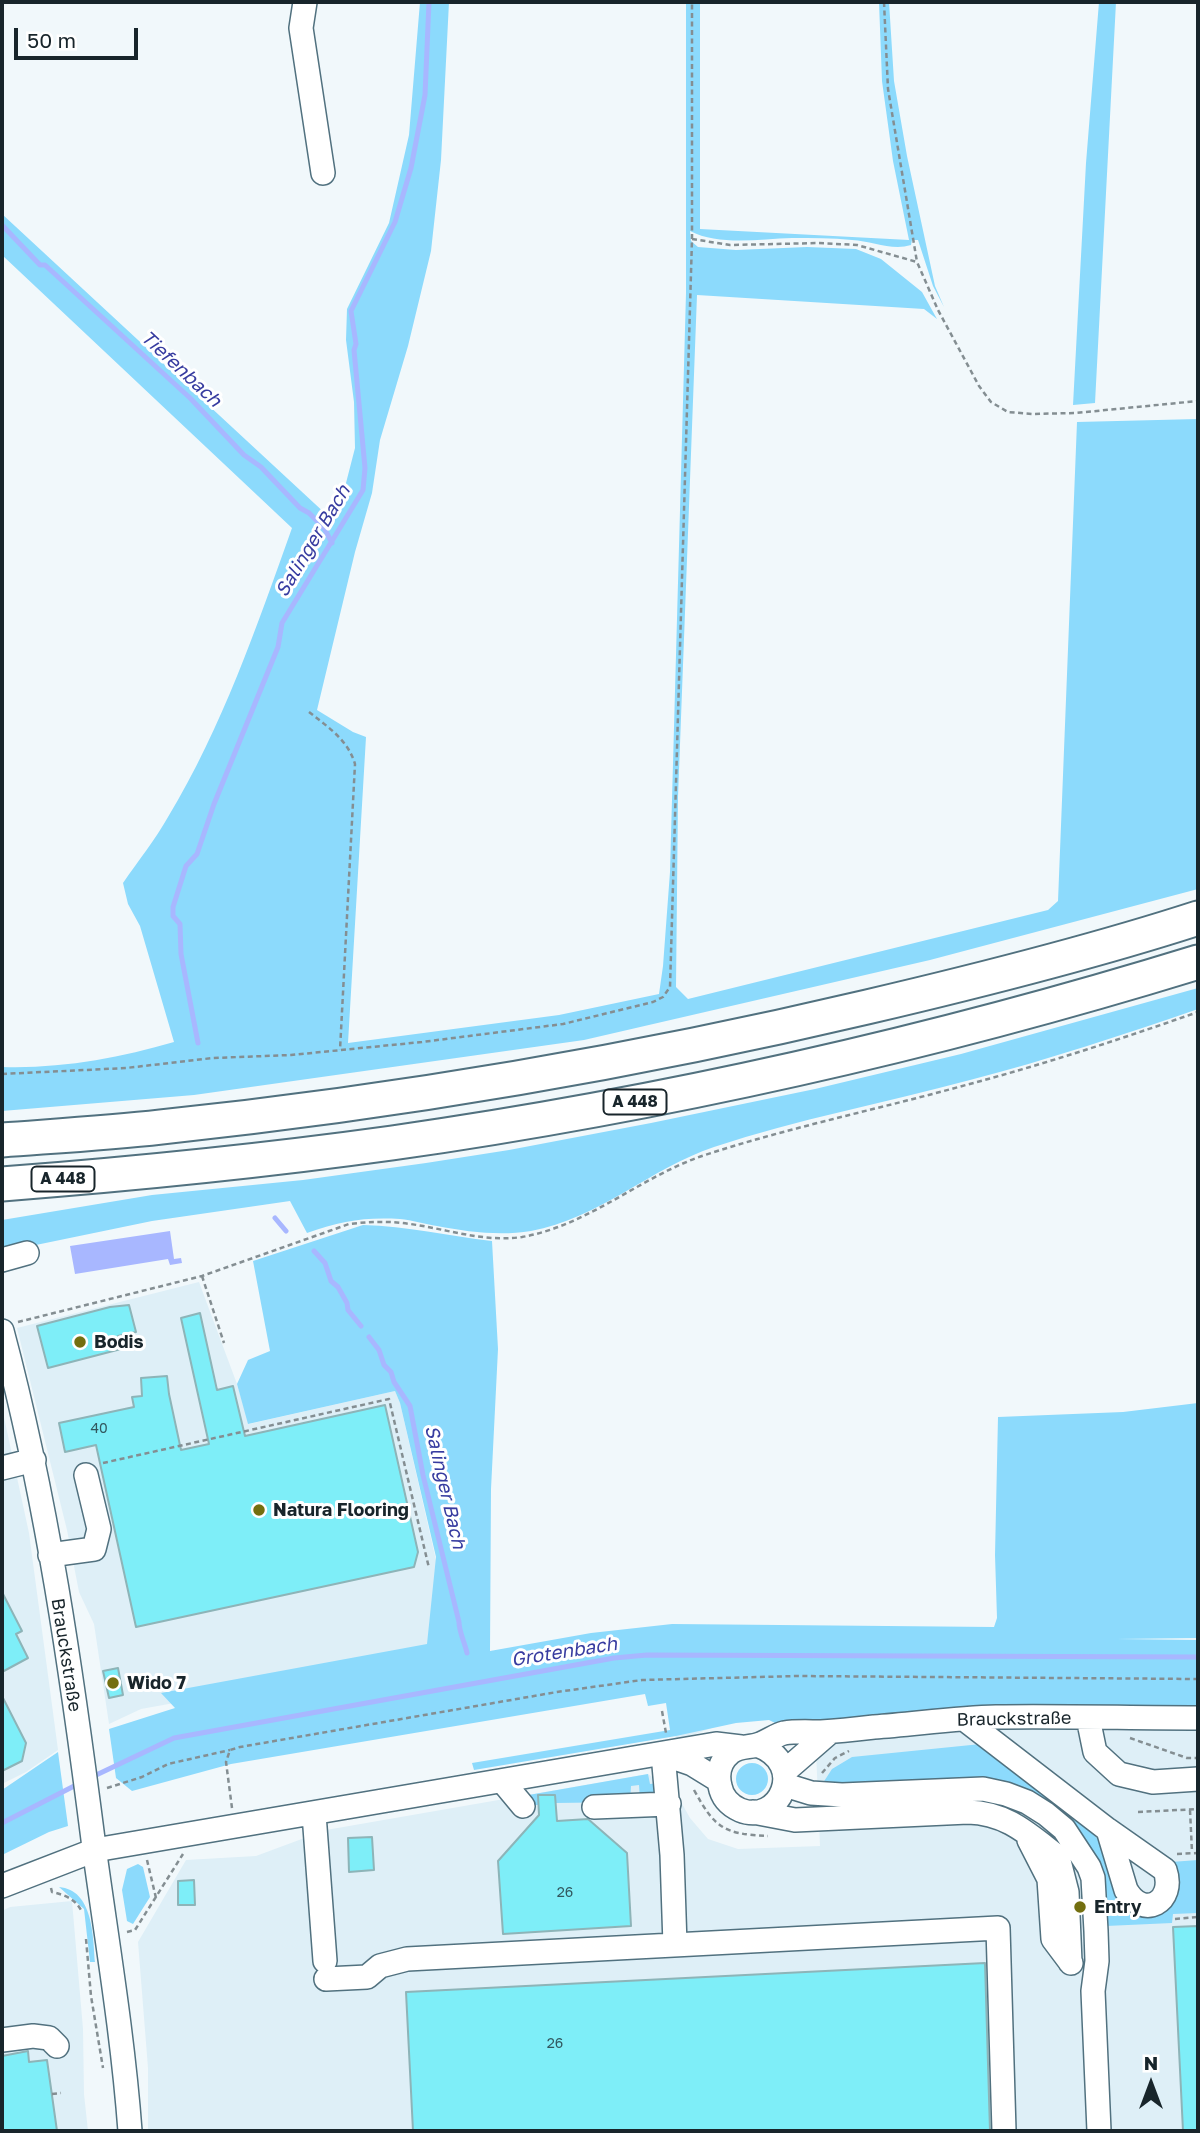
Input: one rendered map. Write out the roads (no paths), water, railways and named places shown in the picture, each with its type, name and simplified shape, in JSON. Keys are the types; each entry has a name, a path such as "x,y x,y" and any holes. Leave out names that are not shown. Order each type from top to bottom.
{"highway":[{"name":"A 448","path":"2,1140 157,1128 273,1114 605,1064 939,990 1198,918"},
{"name":"A 448","path":"2,1184 260,1160 393,1143 570,1114 789,1070 945,1034 1097,993 1198,962"}],"street":[{"path":"305,2 301,28 323,173"},
{"path":"2,1260 27,1253"},
{"name":"Brauckstraße","path":"8,1327 34,1460 84,1768 95,1850 96,1936 124,2077 130,2131"},
{"path":"2,1468 34,1460"},
{"path":"50,1555 94,1549 99,1529 86,1475"},
{"name":"Brauckstraße","path":"95,1850 716,1744 749,1746 784,1733 830,1732 964,1719 1089,1727 1198,1718"},
{"path":"964,1719 1108,1830"},
{"path":"1089,1727 1095,1752 1119,1774 1131,1779 1153,1782 1198,1780"},
{"path":"753,1812 764,1810 773,1804 780,1796 784,1778 830,1732"},
{"path":"1093,1991 1070,1962 1067,1892 1058,1857 1010,1822 988,1813 795,1821 740,1810 729,1803 721,1793 718,1780 723,1762 730,1753 749,1746 775,1755 784,1778 811,1793 842,1795 983,1789 1027,1802 1064,1829 1079,1849 1093,1878 1097,1961 1093,1991 1100,2131"},
{"path":"675,1945 669,1804 663,1754 692,1764 718,1780"},
{"path":"503,1782 523,1806"},
{"path":"594,1807 669,1804"},
{"path":"314,1814 325,1970 367,1977 380,1966 407,1959 998,1928 1004,2131"},
{"path":"2,1886 95,1850"},
{"path":"2,2040 33,2036 49,2038 57,2046"}],"waterway":[{"name":"Salinger Bach","path":"198,1043 181,954 180,924 173,916 173,907 186,866 197,854 214,804 278,647 282,623 363,490 365,468 351,311 395,222 411,168 425,95 429,2"},
{"name":"Tiefenbach","path":"2,225 40,265 45,265 190,398 244,455 261,467 300,508 324,528 332,543"},
{"name":"Salinger Bach","path":"275,1218 286,1231"},
{"name":"Salinger Bach","path":"314,1251 325,1263 331,1281 338,1287 348,1310 361,1326"},
{"name":"Salinger Bach","path":"369,1337 410,1406 423,1475 467,1653"},
{"name":"Grotenbach","path":"92,1777 174,1738 614,1658 647,1655 1198,1657"},
{"name":"Grotenbach","path":"2,1823 80,1783"}],"place":[{"name":"Bodis","path":"80,1342"},
{"name":"Natura Flooring","path":"259,1510"},
{"name":"Wido 7","path":"113,1683"},
{"name":"Entry","path":"1080,1907"}]}
